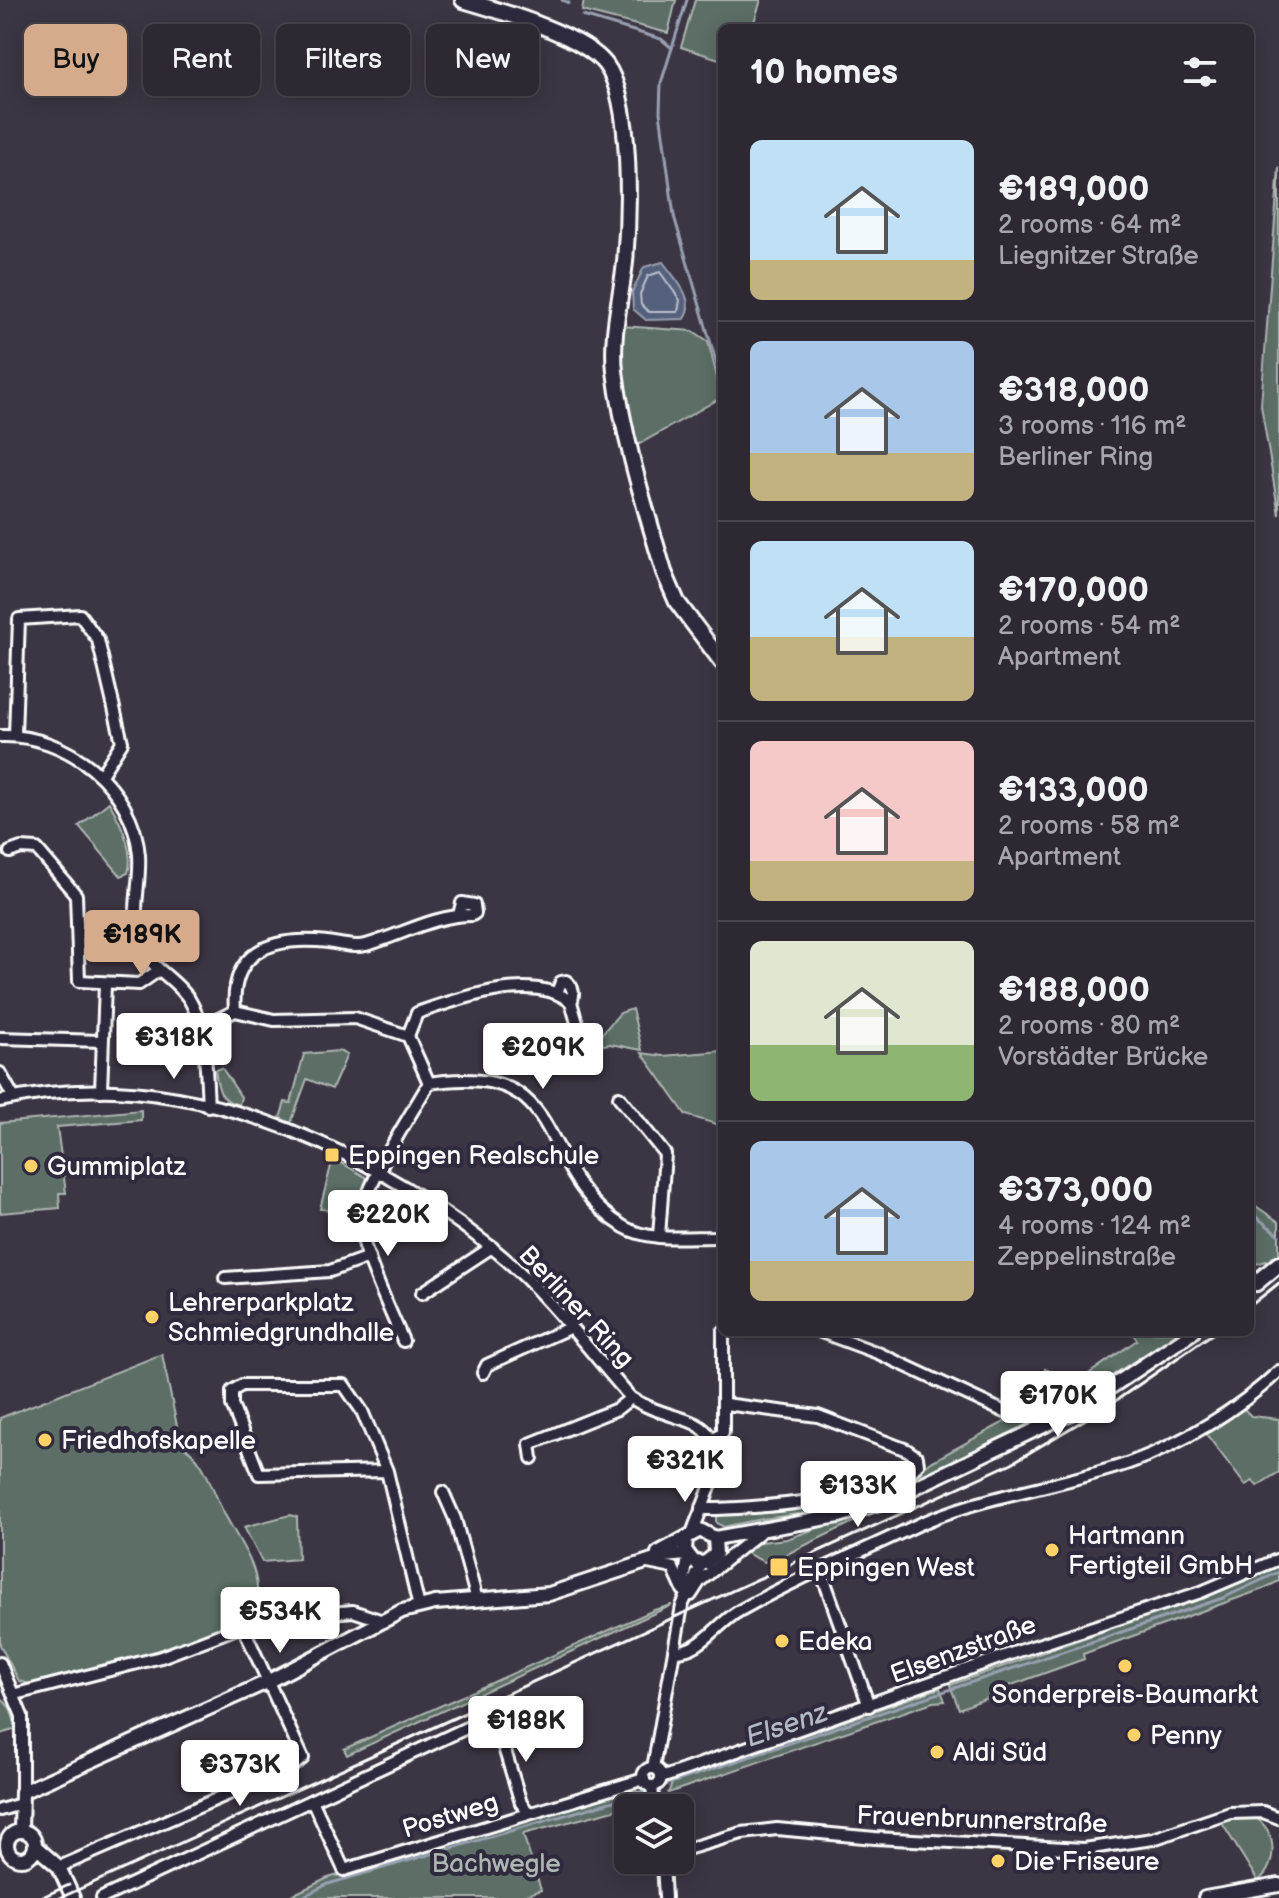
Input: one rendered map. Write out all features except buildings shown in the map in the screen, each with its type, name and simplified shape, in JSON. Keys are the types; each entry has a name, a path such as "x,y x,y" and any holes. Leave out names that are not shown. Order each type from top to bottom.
{"main road":[{"path":"463,0 586,47 608,67 620,97 627,163 625,261 613,337 615,372 664,572 677,602 718,657"},
{"path":"1254,1282 1279,1264"}],"street":[{"path":"15,735 19,619 82,616 98,640 122,742 101,775"},
{"path":"0,736 15,735 63,749 101,775 116,795 137,836 137,929 145,954 191,1002 200,1028 208,1106"},
{"path":"10,852 21,848 37,849 76,895 77,978 83,983 139,984 158,971"},
{"path":"235,1011 235,986 248,960 264,946 316,940 362,946 415,925 459,915"},
{"path":"101,1091 105,984"},
{"path":"429,1083 408,1036 417,1013 490,990 557,993 571,1002 581,1037 595,1058"},
{"path":"200,1028 235,1011 274,1020 355,1018 408,1036"},
{"path":"0,1038 102,1041"},
{"path":"0,1073 14,1098"},
{"path":"429,1083 465,1078 490,1080 511,1087 542,1115 573,1176 600,1207 625,1227 659,1236 718,1237"},
{"path":"403,1341 369,1257 361,1219 379,1172 429,1083"},
{"name":"Berliner Ring","path":"0,1101 101,1091 177,1099 309,1137 379,1172 492,1247 534,1287 631,1398 649,1409 691,1422 713,1441"},
{"path":"619,1097 665,1154 659,1236"},
{"path":"422,1293 492,1247"},
{"path":"225,1278 330,1271 369,1257"},
{"path":"483,1373 487,1365 569,1328"},
{"path":"653,1768 682,1606 690,1535 705,1509 716,1467 713,1441 723,1432 723,1336"},
{"path":"832,1336 878,1353 1007,1413"},
{"path":"713,1539 863,1509 917,1487 1077,1410 1187,1336"},
{"path":"674,1651 697,1646 738,1611 924,1521 994,1496 1128,1463 1157,1451 1234,1408 1279,1371"},
{"path":"387,1471 259,1474 232,1405 232,1391 242,1385 344,1385 362,1411 387,1471 419,1607"},
{"path":"532,1458 530,1444 617,1409 631,1398"},
{"path":"705,1509 869,1491 914,1470 918,1464 917,1457 872,1435 818,1416 725,1404"},
{"path":"443,1492 455,1519 477,1600"},
{"path":"682,1606 702,1563 712,1559 713,1539 705,1509"},
{"path":"619,1571 690,1535 713,1539 759,1533 787,1525"},
{"path":"682,1606 700,1581 759,1533"},
{"path":"0,1810 267,1682 380,1620 419,1607 549,1594 646,1563 687,1555 702,1563"},
{"name":"Elsenzstraße","path":"661,1778 1016,1652 1201,1592 1279,1559"},
{"path":"646,1563 673,1568 683,1590"},
{"path":"821,1571 869,1706"},
{"path":"16,1694 161,1657 261,1619 353,1611 380,1620"},
{"path":"59,1867 291,1767 303,1758 243,1627"},
{"path":"0,1663 4,1679 16,1694 24,1731 21,1830"},
{"path":"102,1898 475,1724 493,1721 521,1803 529,1813"},
{"path":"648,1782 661,1778 660,1772 653,1768"},
{"path":"651,1794 645,1771 653,1768"},
{"name":"Postweg","path":"312,1800 344,1870 529,1813 648,1782"},
{"name":"Frauenbrunnerstraße","path":"694,1847 742,1833 777,1829 875,1838 1084,1849 1153,1839 1230,1813 1263,1812 1279,1818"},
{"path":"21,1830 32,1835 36,1847 59,1867 73,1898"},
{"path":"21,1830 10,1836 4,1852 23,1859 30,1856 36,1847"},
{"path":"662,1874 665,1898"},
{"path":"1205,1898 1279,1885"}],"green space":[{"path":"584,0 676,0 668,33 582,11"},
{"path":"695,0 761,0 753,24 718,24 718,59 681,47"},
{"path":"1279,167 1279,515 1261,405"},
{"path":"621,326 693,331 708,341 718,381 718,399 636,446 619,363"},
{"path":"109,802 122,827 130,855 128,873 121,876 79,826"},
{"path":"632,1009 642,1050 610,1044 590,1047 620,1013"},
{"path":"339,1051 347,1055 332,1089 307,1079 291,1123 280,1118 285,1102 291,1103 304,1054"},
{"path":"718,1051 718,1125 686,1115 642,1053 663,1056"},
{"path":"222,1068 241,1097 239,1105 227,1100 221,1093 215,1070"},
{"name":"Gummiplatz","path":"141,1110 141,1120 57,1127 66,1193 59,1193 60,1208 0,1213 0,1123"},
{"path":"333,1158 367,1178 356,1213 320,1209"},
{"path":"1254,1205 1279,1222 1279,1257 1254,1265"},
{"path":"1134,1336 1173,1336 1054,1413 881,1498 724,1527 716,1523 716,1516 724,1514 878,1491 1028,1409 1044,1383 1045,1369 1077,1382 1137,1340"},
{"path":"162,1354 181,1445 201,1464 251,1563 256,1578 254,1607 246,1622 132,1661 130,1658 34,1685 19,1681 0,1645 0,1418"},
{"path":"1244,1409 1251,1416 1279,1419 1279,1472 1257,1486 1253,1481 1245,1485 1204,1431"},
{"path":"907,1496 779,1558 764,1562 744,1552 761,1542 787,1539"},
{"path":"290,1515 297,1517 298,1559 262,1562 244,1527"},
{"path":"1279,1564 1279,1581 1263,1589 1083,1654 1084,1659 995,1691 995,1698 988,1701 987,1698 959,1709 950,1685 1221,1590"},
{"path":"672,1605 347,1755 344,1749 654,1610"},
{"path":"940,1688 945,1701 933,1702 668,1793 673,1781"},
{"path":"0,1696 10,1708 17,1729 0,1734"},
{"name":"Bachwegle","path":"635,1789 637,1792 645,1791 645,1794 618,1794"},
{"name":"Bachwegle","path":"614,1795 614,1810 523,1834 541,1890 517,1898 286,1898 328,1878"},
{"path":"1246,1814 1265,1826 1272,1845 1270,1865 1258,1881 1220,1820"}],"water":[{"path":"663,262 686,297 688,304 684,319 646,320 633,309 632,292 644,267"}],"waterway":[{"path":"562,0 569,3"},
{"path":"687,0 661,83 660,112 674,216 718,368"},
{"path":"583,16 661,39 672,48"},
{"path":"1254,1215 1279,1235"},
{"name":"Elsenz","path":"656,1788 1223,1598 1279,1572"},
{"name":"Elsenz","path":"300,1898 328,1884 648,1791"}],"railway":[{"path":"1254,1303 1279,1283"},
{"path":"60,1898 1012,1463 1111,1404 1209,1336"},
{"path":"40,1898 69,1885"}],"place":[{"name":"Eppingen Realschule","path":"332,1155"},
{"name":"Gummiplatz","path":"31,1166"},
{"name":"Lehrerparkplatz Schmiedgrundhalle","path":"152,1317"},
{"name":"Friedhofskapelle","path":"45,1440"},
{"name":"Hartmann Fertigteil GmbH","path":"1052,1550"},
{"name":"Eppingen West","path":"779,1567"},
{"name":"Edeka","path":"782,1641"},
{"name":"Sonderpreis-Baumarkt","path":"1125,1666"},
{"name":"Penny","path":"1134,1735"},
{"name":"Aldi Süd","path":"937,1752"},
{"name":"Die Friseure","path":"998,1861"}]}
